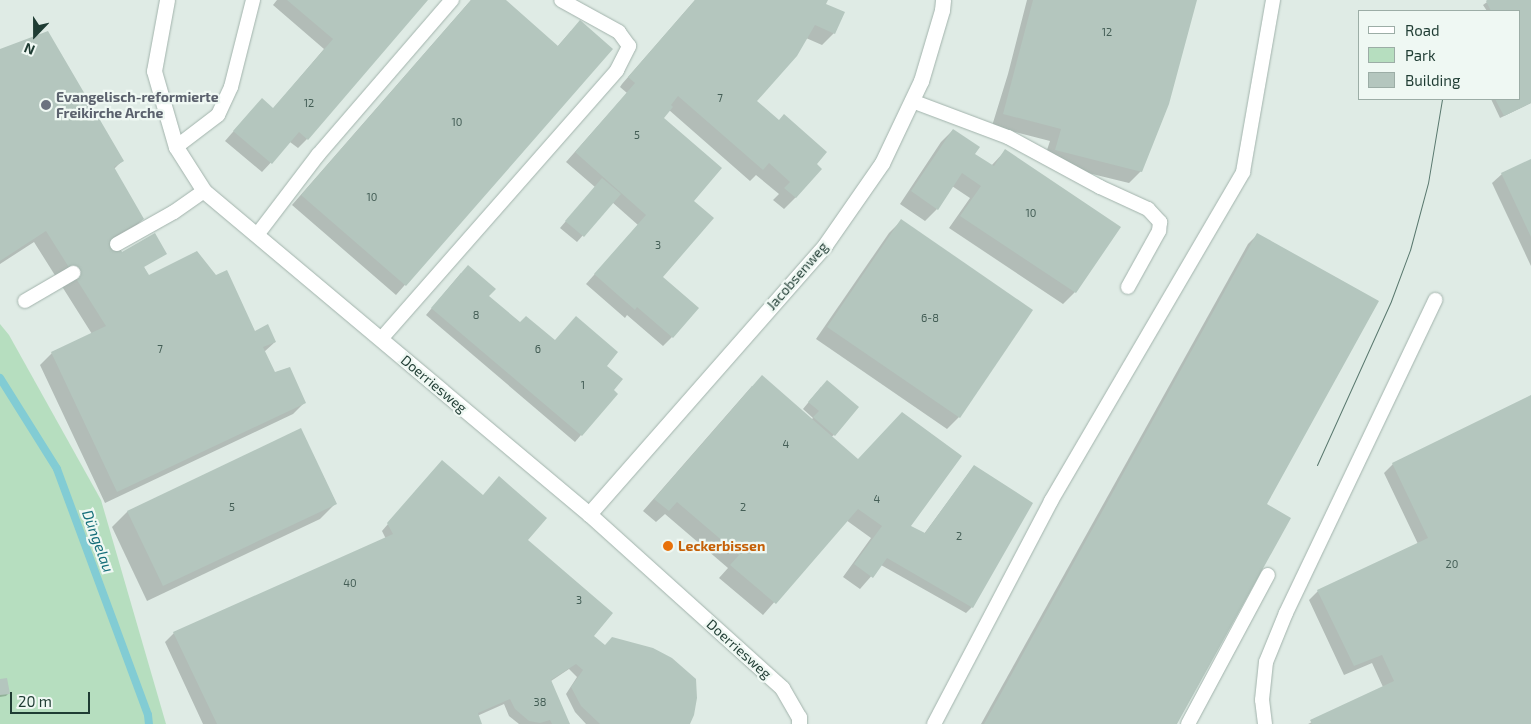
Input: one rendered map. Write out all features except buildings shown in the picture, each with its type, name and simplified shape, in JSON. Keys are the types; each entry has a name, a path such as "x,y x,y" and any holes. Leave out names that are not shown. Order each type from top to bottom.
{"street":[{"name":"Doerriesweg","path":"168,0 154,71 176,147 204,191 589,514 782,688 799,717 799,724"},
{"name":"Jacobsenweg","path":"589,514 825,245 882,162 912,101 921,81 942,10 943,0"}],"lane":[{"path":"176,147 218,115 231,87 253,0"},
{"path":"257,235 318,155 452,0"},
{"path":"381,339 617,70 629,46 619,32 561,0"},
{"path":"934,724 1051,501 1243,172 1273,0"},
{"path":"912,101 1008,137 1148,209 1160,222 1159,231 1128,287"},
{"path":"118,244 174,212 204,191"},
{"path":"25,301 73,273"},
{"path":"1265,724 1262,700 1266,662 1290,604 1435,300"},
{"path":"1188,724 1268,575"}],"green space":[{"path":"0,324 9,335 101,500 166,724 0,724"}],"waterway":[{"name":"Düngelau","path":"0,378 57,469 148,715 149,724"}],"tram line":[{"path":"1317,465 1391,301 1410,250 1428,183 1442,100"}],"place":[{"name":"Evangelisch-reformierte Freikirche Arche","path":"46,105"},
{"name":"Leckerbissen","path":"668,546"}]}
